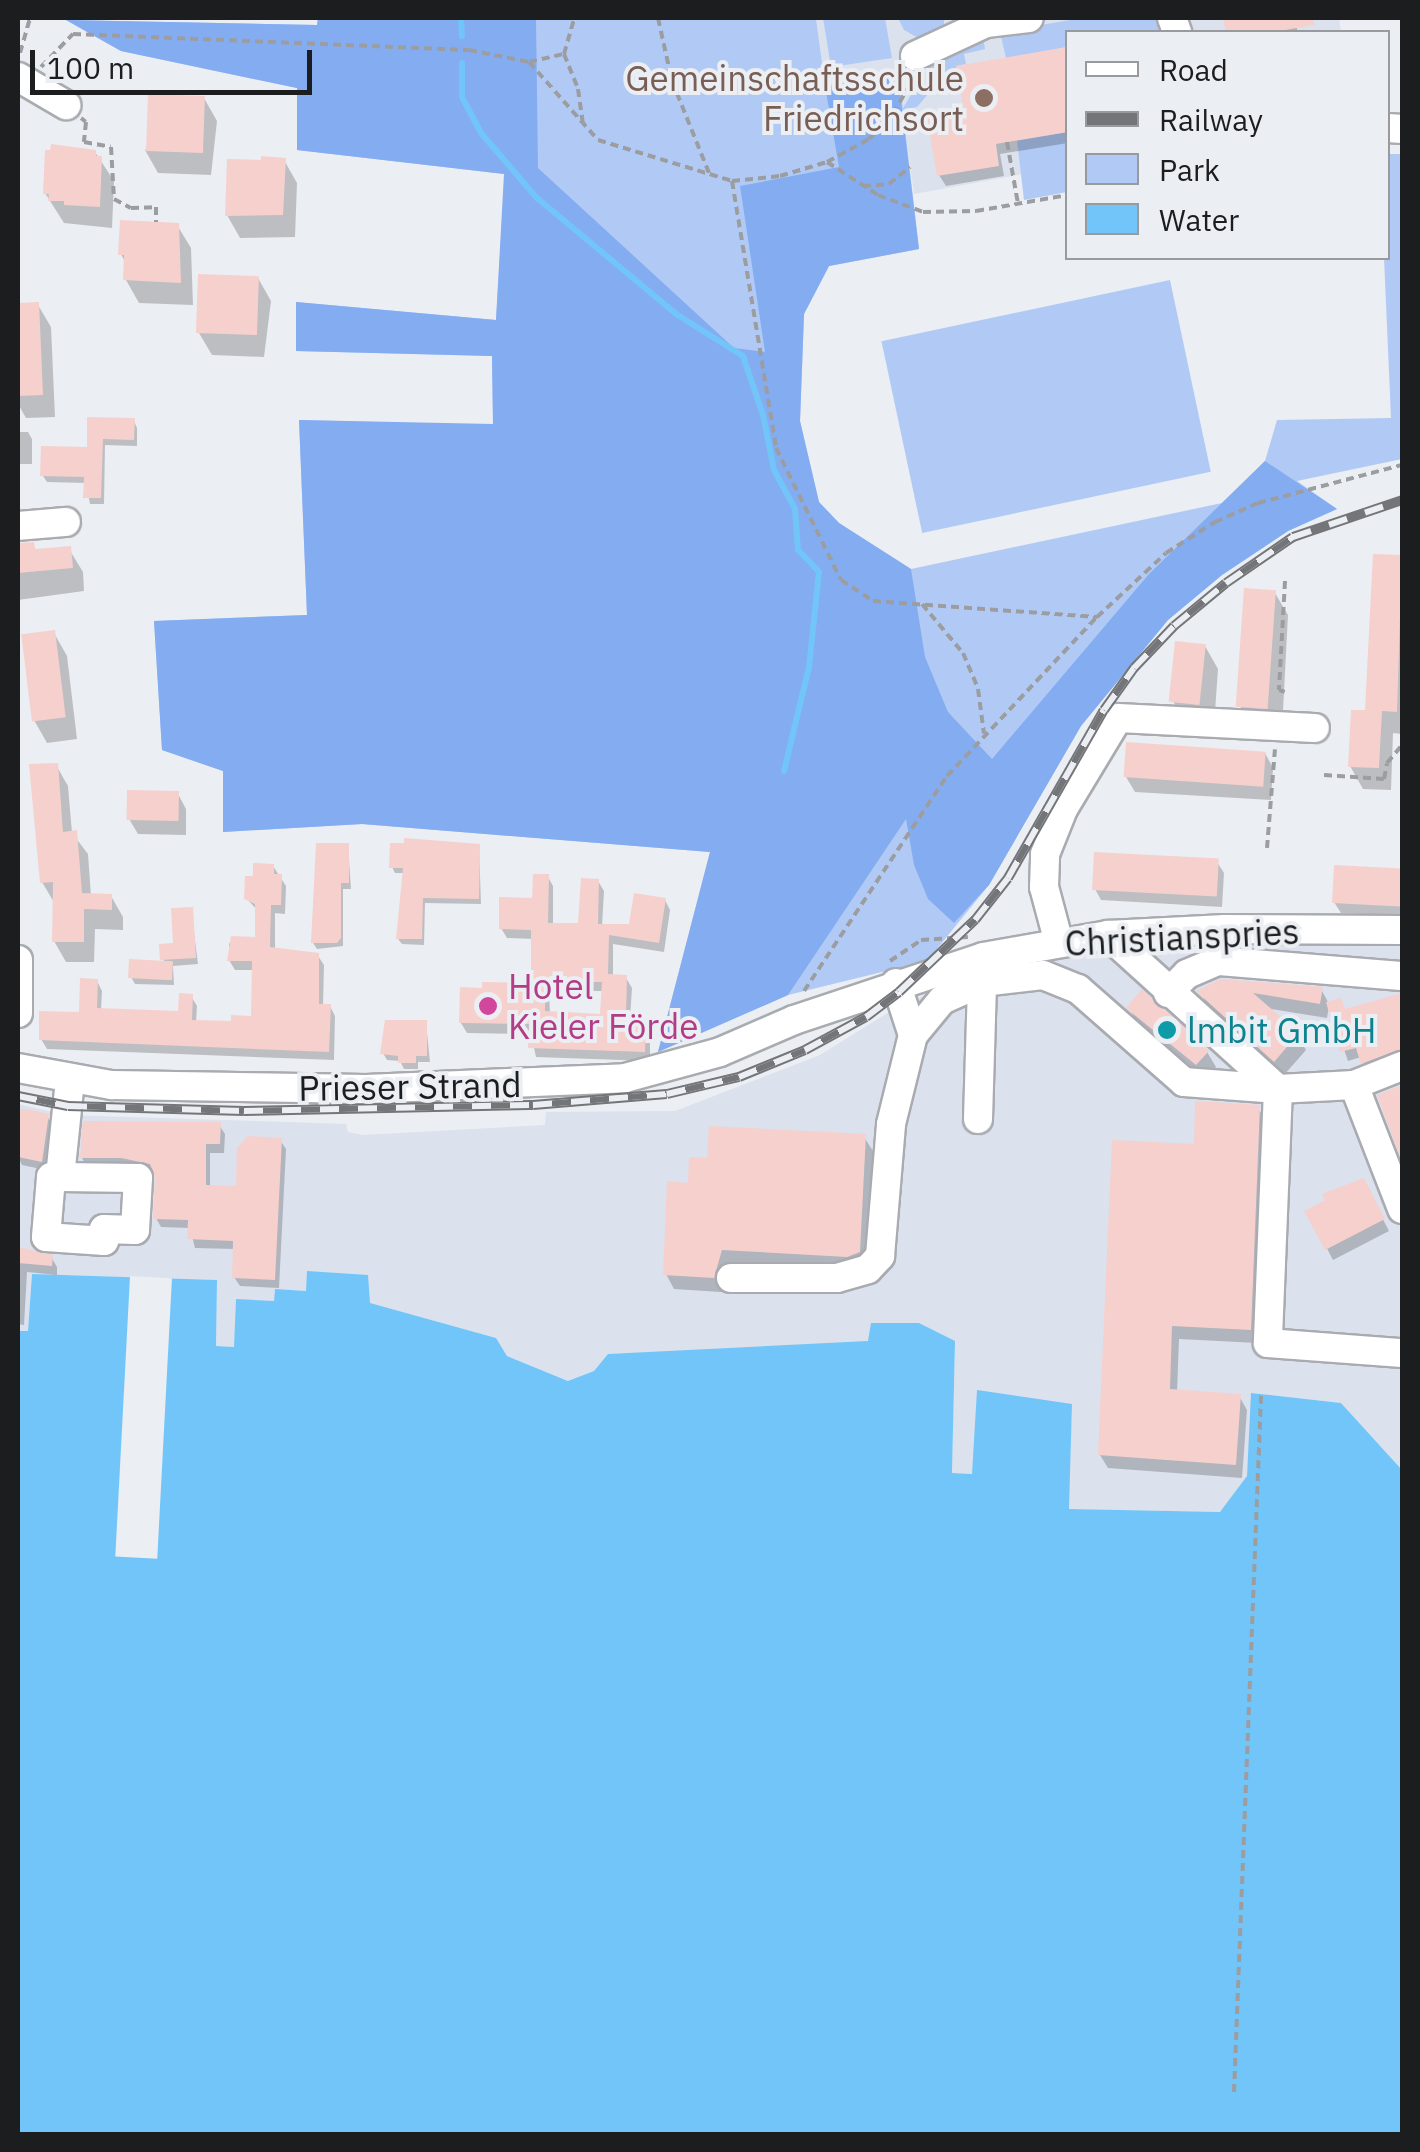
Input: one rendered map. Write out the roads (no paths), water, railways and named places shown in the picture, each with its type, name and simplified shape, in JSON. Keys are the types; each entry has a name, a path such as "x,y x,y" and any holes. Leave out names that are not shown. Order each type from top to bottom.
{"street":[{"path":"915,56 986,23 1030,18"},
{"path":"21,72 66,106"},
{"path":"18,526 66,522"},
{"path":"1059,943 1044,886 1044,854 1063,808 1118,718 1315,728"},
{"name":"Christianspries","path":"794,1020 983,957 1108,935 1226,929 1402,930"},
{"path":"1108,935 1278,1089"},
{"path":"18,960 18,1012"},
{"path":"1168,992 1188,974 1218,962 1402,976"},
{"path":"731,1278 838,1278 868,1269 880,1256 890,1124 913,1035 942,1000 982,982 1043,975 1078,989 1184,1082 1278,1089 1354,1085 1402,1066"},
{"path":"978,1119 982,982"},
{"path":"896,983 913,1035"},
{"name":"Prieser Strand","path":"18,1068 112,1085 366,1089 625,1078 720,1052 794,1020"},
{"path":"60,1176 70,1080"},
{"path":"1354,1085 1402,1209"},
{"path":"1278,1089 1268,1343 1402,1353"}],"water":[{"path":"307,1271 368,1275 370,1303 496,1338 507,1356 568,1381 594,1371 608,1354 868,1341 871,1323 919,1323 955,1341 952,1473 972,1474 977,1390 1072,1404 1069,1509 1220,1512 1247,1476 1251,1393 1341,1403 1402,1470 1402,2134 18,2134 18,1331 28,1331 32,1274 217,1280 216,1346 234,1347 236,1299 274,1301 275,1289 306,1291"}],"waterway":[{"path":"461,18 462,36"},
{"path":"462,63 462,97 481,133 537,198 676,314 743,356 763,415 774,470 795,509 798,550 819,572 809,667 784,771"}],"railway":[{"path":"18,1096 68,1106 244,1111 533,1105 667,1094 739,1077 805,1050 866,1017 899,992 975,920 1008,878 1104,710 1134,668 1174,626 1226,583 1293,537 1402,500"}],"place":[{"name":"Gemeinschaftsschule Friedrichsort","path":"984,98"},
{"name":"Hotel Kieler Förde","path":"488,1006"},
{"name":"lmbit GmbH","path":"1167,1030"}]}
